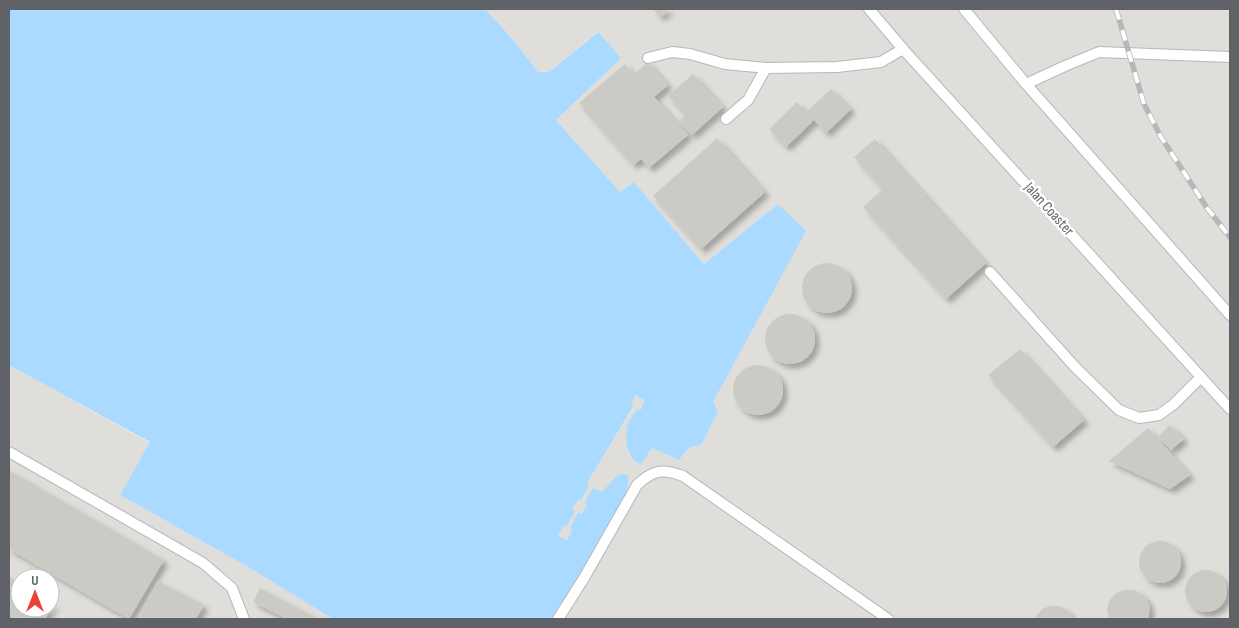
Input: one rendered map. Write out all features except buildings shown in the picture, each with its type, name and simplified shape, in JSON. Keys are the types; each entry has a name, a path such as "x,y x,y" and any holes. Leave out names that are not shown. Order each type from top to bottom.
{"lane":[{"name":"Jalan Coaster","path":"869,9 1230,409"},
{"path":"964,9 1026,84 1230,315"},
{"path":"648,58 672,52 690,54 724,64 766,68 837,67 881,62 904,49"},
{"path":"1026,84 1099,52 1230,57"},
{"path":"726,119 748,100 766,68"},
{"path":"990,272 1075,367 1119,410 1139,418 1159,415 1174,404 1201,377"},
{"path":"9,452 203,562 232,588 244,619"},
{"path":"558,619 584,578 637,485 647,476 659,470 683,476 888,619"}],"shaded area":[{"path":"485,9 1230,9 1230,619 553,619 574,589 628,480 616,476 602,492 587,504 580,514 578,512 570,528 572,530 567,540 558,536 564,526 566,526 572,509 579,498 581,500 586,484 633,408 630,405 637,395 646,400 627,426 626,435 629,454 641,464 652,448 679,460 689,448 702,444 718,411 712,402 751,330 778,204 704,264 634,182 620,192 556,120 621,58 597,32 549,72 537,72 509,35"},
{"path":"9,365 150,443 120,495 250,568 333,619 9,619"}],"water":[{"path":"9,9 485,9 509,35 538,72 549,72 598,32 621,58 556,120 620,192 634,182 704,264 778,204 806,231 713,402 718,411 702,444 689,448 679,460 652,448 641,464 637,462 630,454 626,437 629,423 638,409 640,410 645,400 636,395 631,405 633,407 587,483 589,486 581,500 579,499 572,509 575,511 566,527 564,526 558,536 567,540 572,530 570,528 578,512 581,514 593,488 602,492 616,476 624,474 628,476 625,495 574,589 553,619 333,619 250,568 120,495 150,442 9,365"}],"railway":[{"path":"1116,9 1144,104 1161,137 1207,208 1230,237"}]}
